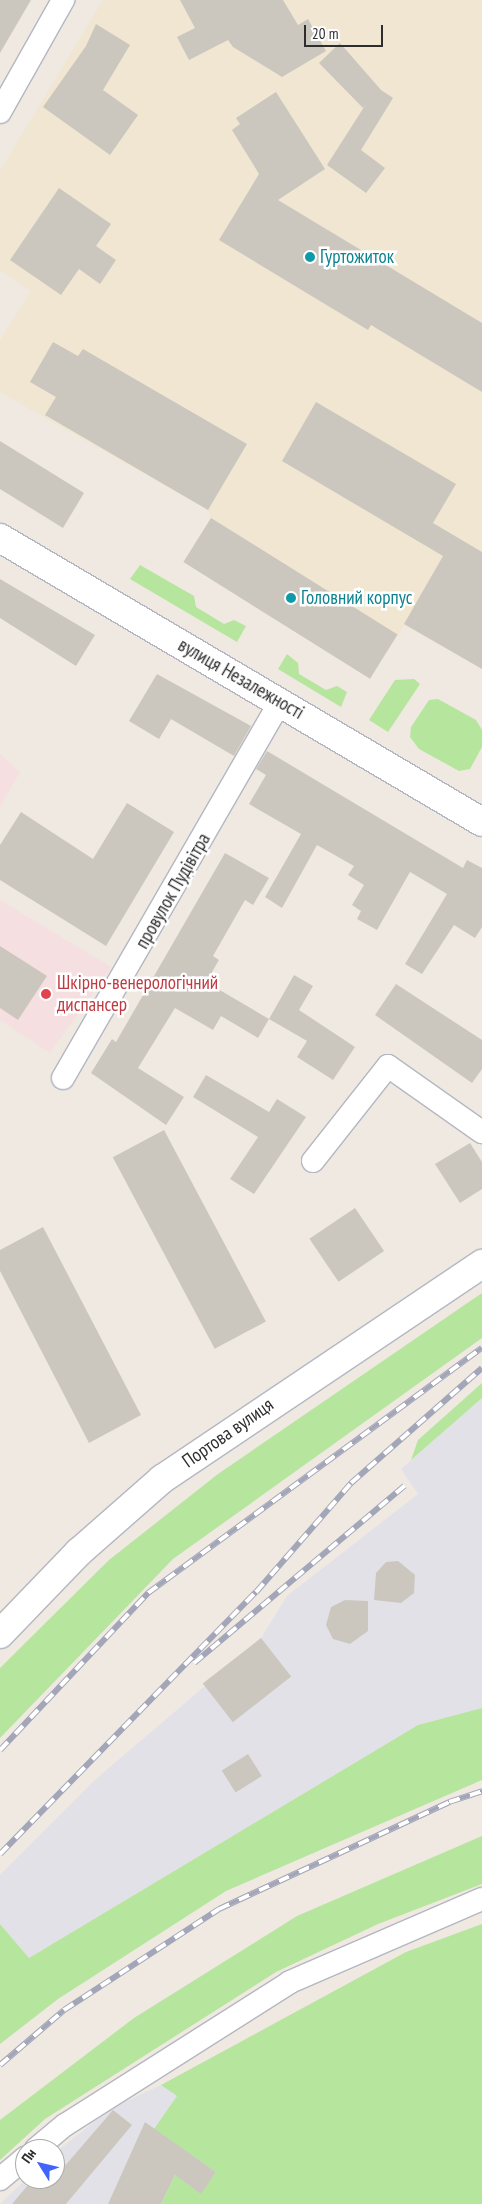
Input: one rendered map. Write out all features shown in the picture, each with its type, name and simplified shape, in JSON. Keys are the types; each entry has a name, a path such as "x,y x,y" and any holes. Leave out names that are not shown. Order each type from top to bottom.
{"main road":[{"name":"вулиця Незалежності","path":"0,538 482,822"},
{"name":"Портова вулиця","path":"0,1634 79,1552 162,1479 482,1264"}],"street":[{"path":"0,112 63,0"},
{"name":"провулок Пудівітра","path":"63,1078 280,702"},
{"path":"313,1161 388,1066 482,1132"},
{"path":"48,2139 65,2125 290,1982 482,1899"},
{"path":"0,2179 15,2166"}],"shaded area":[{"path":"103,0 482,0 482,669 404,625 370,679 183,562 211,518 208,510 0,392 0,340 31,291 0,270 0,171"},
{"path":"0,754 20,772 0,807"},
{"name":"Шкірно-венерологічний диспансер","path":"0,900 111,967 50,1053 0,1020"},
{"path":"482,1398 482,1708 418,1725 29,1958 0,1924 0,1875 96,1779 261,1638 287,1596 418,1494 401,1469"},
{"path":"161,2085 177,2096 216,2172 201,2194 175,2175 161,2204 0,2204 16,2189 65,2189 65,2145 112,2108"}],"green space":[{"path":"140,565 194,596 196,607 224,624 234,620 246,626 237,642 130,579"},
{"path":"287,654 298,663 299,674 326,690 337,686 347,692 341,707 278,669"},
{"path":"414,679 420,684 388,732 369,720 395,680"},
{"path":"438,699 476,720 482,730 482,747 470,769 459,771 419,749 410,737 411,727 429,700"},
{"path":"482,1293 482,1338 173,1559 0,1738 0,1668 109,1560 218,1474"},
{"path":"482,1383 482,1398 411,1460 418,1440"},
{"path":"482,1708 482,1780 226,1891 58,1999 0,2044 0,1924 29,1958 418,1725"},
{"path":"482,1836 482,1884 378,1924 276,1972 45,2119 23,2139 15,2139 15,2146 0,2160 0,2120 134,2018 297,1916"},
{"path":"482,1924 482,2204 161,2204 175,2175 201,2193 216,2172 154,2129 177,2096 161,2085 406,1952"}],"building":[{"path":"0,0 31,0 0,53"},
{"path":"180,0 283,0 298,25 308,19 326,51 282,77 233,47 228,40 189,60 177,37 195,28"},
{"path":"96,24 130,45 103,90 138,115 110,155 43,107 86,46"},
{"path":"340,43 381,90 393,98 361,150 385,168 366,193 327,165 366,104 363,108 319,63"},
{"path":"276,92 325,169 278,200 482,323 482,392 371,325 368,330 219,240 259,174 232,130 240,124 236,118"},
{"path":"59,188 111,224 96,246 116,260 100,284 79,269 61,295 10,260"},
{"path":"53,342 78,356 83,349 247,444 208,510 45,415 56,397 30,382"},
{"path":"316,402 456,484 433,523 482,552 482,669 404,624 443,556 282,461"},
{"path":"0,441 84,493 63,528 0,489"},
{"name":"Головний корпус","path":"211,518 398,635 370,679 183,562"},
{"path":"0,579 95,635 76,666 0,618"},
{"path":"157,674 251,726 234,756 171,719 159,739 129,721"},
{"path":"267,751 463,868 467,860 482,868 482,927 475,938 454,925 422,974 405,964 447,894 410,872 377,930 357,919 361,911 352,905 364,885 348,875 354,866 317,845 282,908 265,897 301,834 249,804 266,775 256,769"},
{"path":"127,803 174,832 106,946 0,880 0,845 21,812 93,859"},
{"path":"225,853 269,878 253,905 245,900 213,956 219,960 206,982 269,1019 258,1038 221,1016 213,1030 175,1008 138,1068 184,1097 166,1125 91,1073 112,1039 116,1042"},
{"path":"0,946 47,976 18,1020 0,1008"},
{"path":"294,975 313,986 299,1010 355,1047 333,1080 297,1057 307,1041 269,1019"},
{"path":"396,984 482,1040 482,1069 472,1083 375,1015"},
{"path":"206,1075 269,1112 277,1099 306,1117 254,1194 230,1179 258,1137 193,1097"},
{"path":"164,1130 266,1322 215,1349 113,1157"},
{"path":"470,1143 482,1162 482,1189 460,1203 435,1164"},
{"path":"355,1208 384,1251 338,1282 309,1239"},
{"path":"43,1227 141,1415 89,1443 0,1271 0,1250"},
{"path":"398,1561 415,1575 414,1593 401,1603 374,1600 376,1573 386,1562"},
{"path":"345,1600 368,1601 368,1631 350,1644 333,1639 326,1625 331,1607"},
{"path":"261,1638 291,1677 233,1722 203,1684"},
{"path":"248,1754 262,1776 235,1792 222,1770"},
{"path":"113,2110 132,2125 66,2204 12,2204 25,2189 65,2189 65,2166"},
{"path":"145,2122 216,2172 201,2194 175,2175 161,2204 108,2204"}],"railway":[{"path":"0,1750 148,1593 482,1348"},
{"path":"0,1854 256,1592 351,1483 482,1368"},
{"path":"194,1663 404,1486"},
{"path":"0,2065 64,2010 219,1909 449,1802 482,1791"}],"place":[{"name":"Гуртожиток","path":"310,257"},
{"name":"Головний корпус","path":"291,598"},
{"name":"Шкірно-венерологічний диспансер","path":"46,994"}]}
